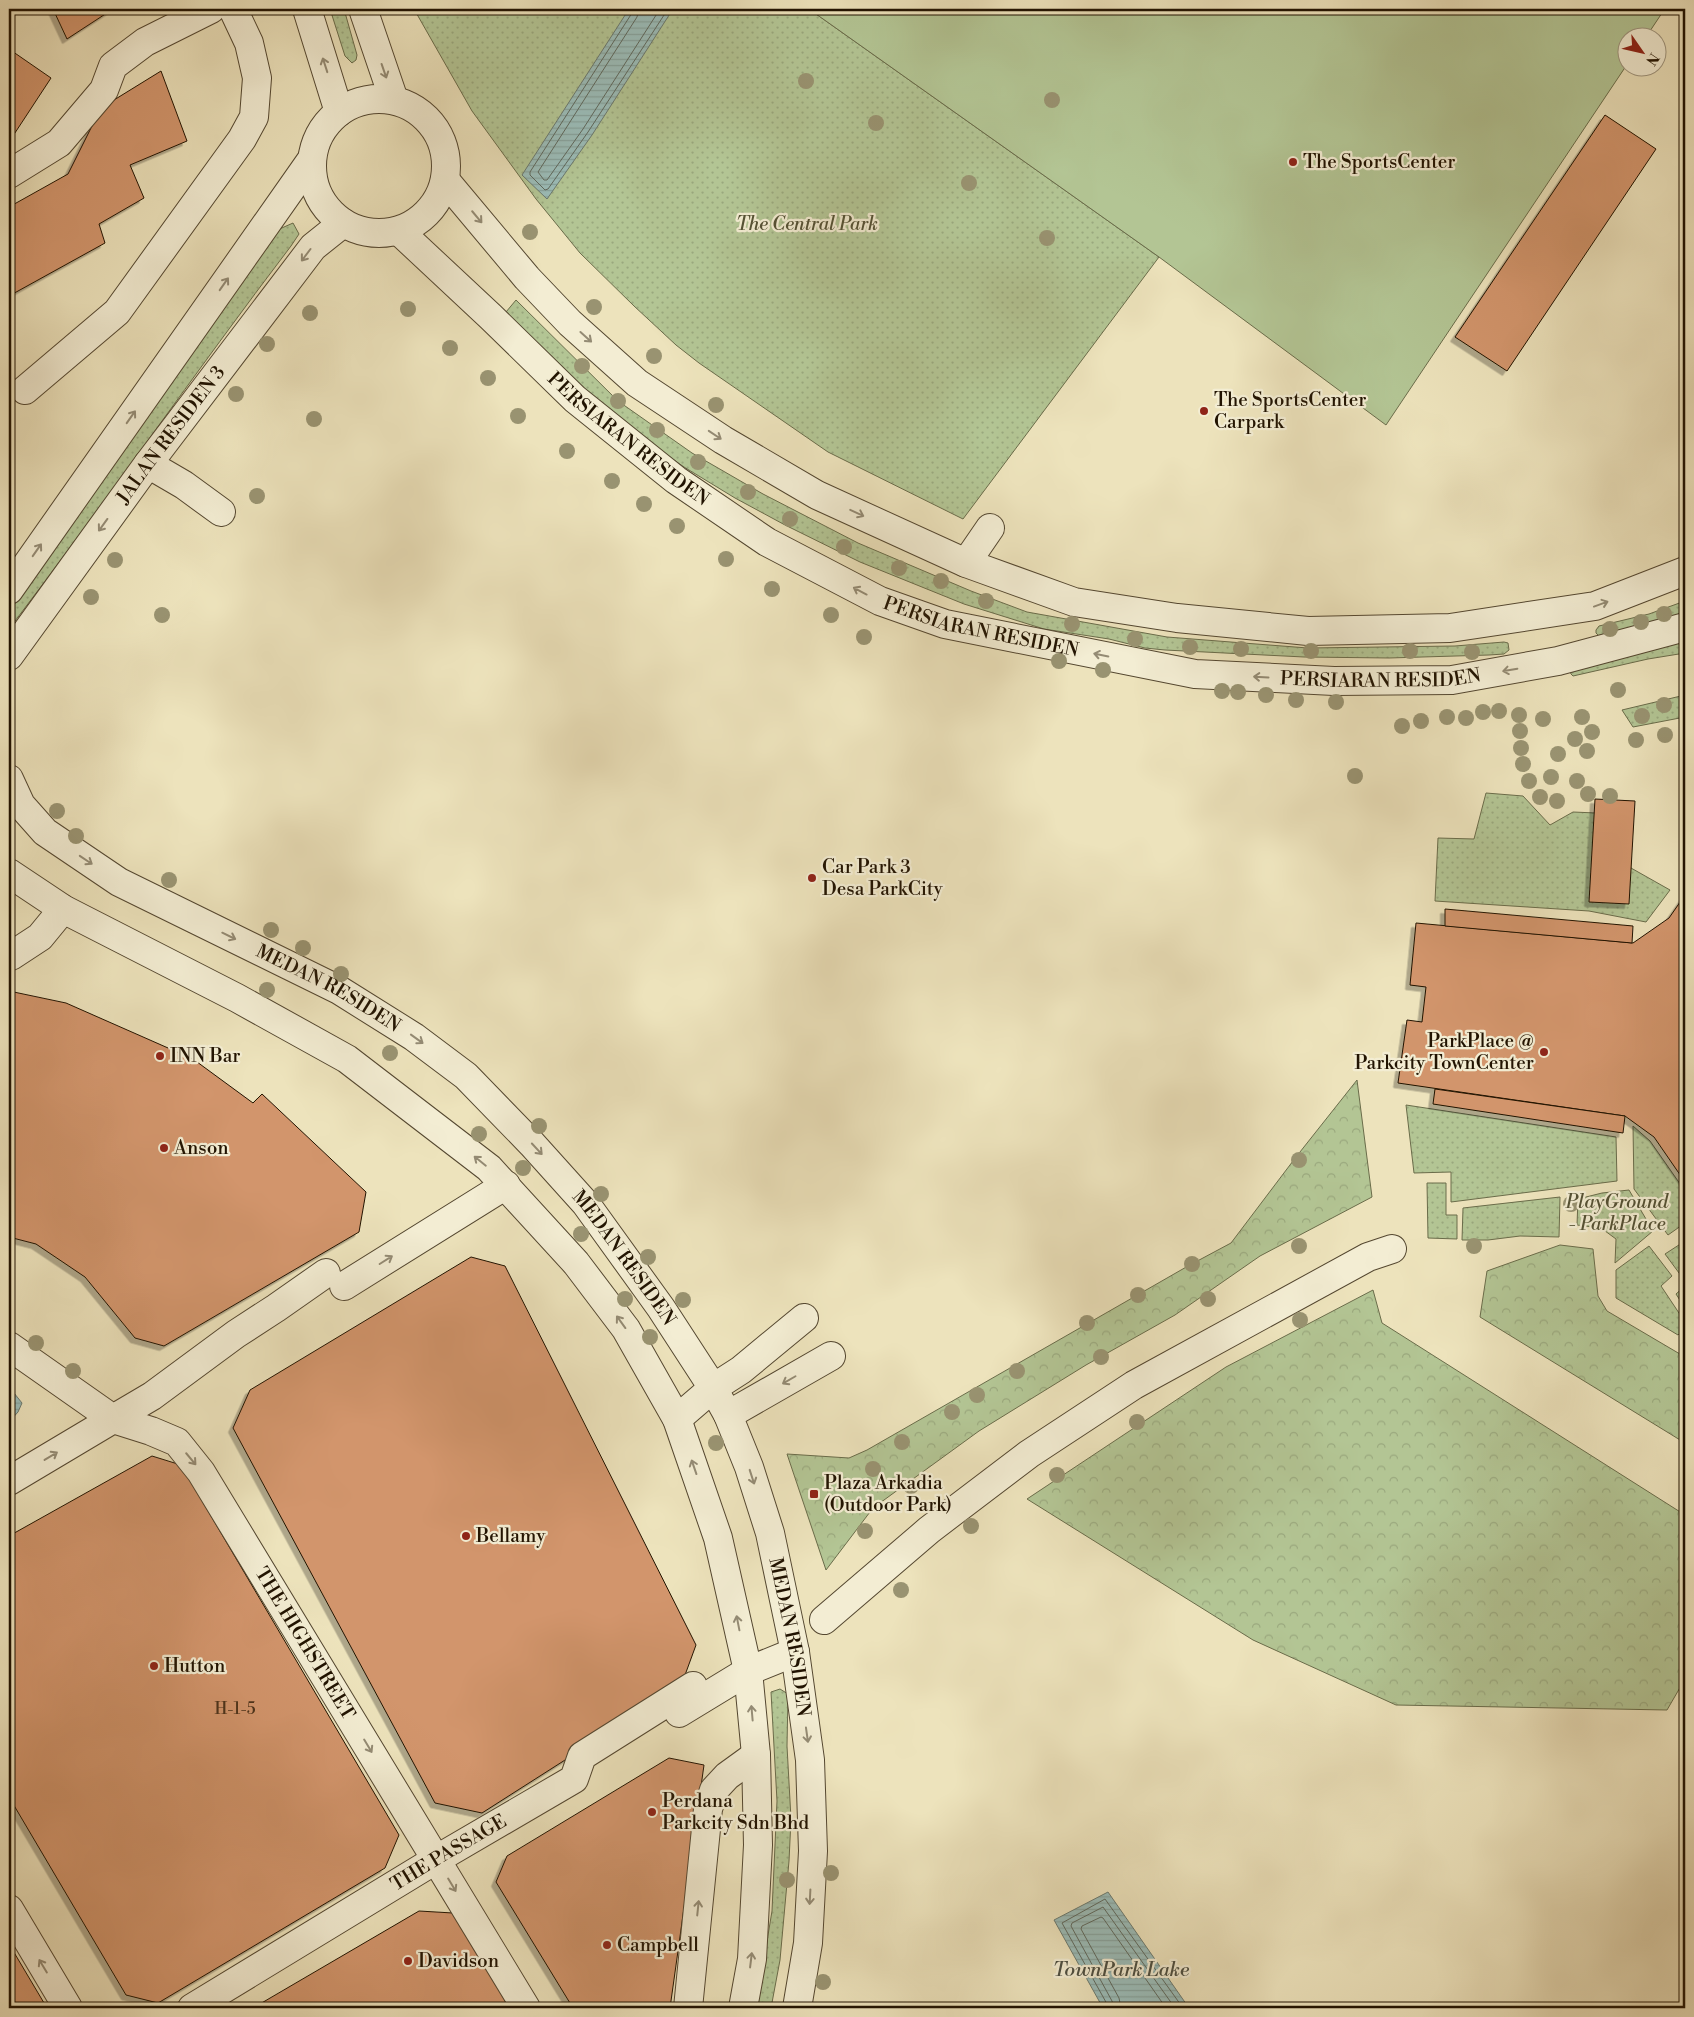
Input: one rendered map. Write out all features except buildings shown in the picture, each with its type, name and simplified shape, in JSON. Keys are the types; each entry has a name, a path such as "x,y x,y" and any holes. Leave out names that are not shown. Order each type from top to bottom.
{"street":[{"path":"9,174 59,143 104,90 113,66 145,42 210,9"},
{"path":"25,390 117,312 242,139 254,117 257,78 249,44 233,9"},
{"path":"307,9 339,112"},
{"path":"363,9 394,100"},
{"path":"375,99 394,100 414,107 430,120 441,138 447,158 445,180 440,197 430,212 415,223 399,231 380,234 360,232 343,223 328,211 318,195 312,178 312,159 317,140 326,124 339,112 357,102 375,99"},
{"path":"9,590 312,159"},
{"path":"445,180 527,278 570,322 638,382 723,440 817,495 966,563 1074,602 1177,618 1308,631 1450,628 1595,606 1685,570"},
{"name":"JALAN RESIDEN 3","path":"9,656 148,464 313,247 343,223"},
{"name":"PERSIARAN RESIDEN","path":"399,231 491,317 574,399 676,480 767,542 880,601 945,624 1195,674 1334,681 1452,680 1558,661 1685,627"},
{"path":"148,464 184,485 221,512"},
{"path":"966,563 990,528"},
{"name":"MEDAN RESIDEN","path":"9,779 21,804 45,832 120,882 339,990 414,1037 466,1076 532,1144 586,1204 661,1308 714,1388 728,1415 749,1467 770,1533 795,1652 810,1760 813,1851 808,1942 797,2008"},
{"path":"9,874 63,909 237,998 347,1059 437,1126 489,1168 576,1263 626,1329 677,1418 718,1538 748,1671 756,1755 758,1845 752,1959 743,2008"},
{"path":"12,956 40,937 63,909"},
{"path":"9,1481 152,1396 236,1334 506,1185"},
{"path":"824,1620 929,1530 977,1492 1029,1454 1134,1385 1368,1256 1392,1249"},
{"path":"677,1418 714,1388 741,1370 804,1318"},
{"name":"THE HIGHSTREET","path":"9,1346 113,1419 151,1431 177,1442 201,1472 526,2008"},
{"path":"728,1415 831,1356"},
{"path":"603,1762 748,1671 795,1652"},
{"name":"THE PASSAGE","path":"192,2008 437,1859 574,1779 582,1756 692,1686"},
{"path":"688,2008 708,1809 714,1790 727,1776 756,1755"},
{"path":"9,1909 68,2008"}],"green space":[{"path":"330,9 344,9 357,55 356,60 352,63 345,56"},
{"name":"The Central Park","path":"414,9 809,9 1159,257 963,519 828,452 699,363 676,345 634,306 580,253 536,199 472,111"},
{"name":"The SportsCenter","path":"809,9 1661,9 1662,13 1652,28 1616,28 1616,78 1618,78 1386,425 1159,257"},
{"path":"293,223 299,234 291,246 9,629 9,604 275,231"},
{"path":"516,300 618,401 692,453 763,494 858,543 971,591 1027,612 1167,637 1308,648 1455,646 1504,642 1508,643 1509,650 1504,654 1489,655 1389,658 1304,657 1165,650 1044,629 964,604 860,562 785,525 684,467 643,438 594,399 506,312"},
{"path":"1685,601 1685,614 1646,628 1599,636 1596,633 1599,626 1649,614"},
{"path":"1685,639 1685,653 1648,659 1573,676 1570,671"},
{"path":"1685,695 1685,717 1633,727 1622,710"},
{"path":"1486,793 1523,796 1550,825 1573,812 1596,813 1631,868 1670,890 1646,922 1589,911 1435,901 1438,838 1474,839"},
{"path":"1357,1080 1372,1197 1260,1256 1175,1315 1086,1365 979,1431 873,1508 826,1570 787,1454 849,1458 867,1450 1231,1243"},
{"path":"1406,1105 1616,1137 1617,1181 1451,1202 1451,1172 1414,1173"},
{"path":"1633,1126 1650,1141 1685,1191 1685,1223 1668,1235 1634,1189"},
{"path":"1427,1183 1446,1183 1446,1215 1457,1215 1457,1239 1428,1238"},
{"name":"PlayGround - ParkPlace","path":"1629,1190 1653,1231 1615,1263 1616,1239 1601,1228 1577,1225 1578,1199 1602,1193"},
{"path":"1560,1197 1559,1237 1520,1236 1488,1240 1462,1240 1463,1208"},
{"path":"1685,1241 1685,1281 1665,1254"},
{"path":"1560,1245 1593,1249 1598,1296 1607,1311 1685,1357 1685,1443 1480,1317 1487,1271"},
{"name":"PlayGround - ParkPlace","path":"1649,1246 1672,1276 1661,1286 1685,1322 1685,1328 1678,1335 1616,1298 1616,1270"},
{"path":"1685,1286 1685,1308 1676,1294"},
{"path":"1373,1290 1382,1323 1685,1515 1685,1679 1667,1710 1396,1705 1253,1640 1027,1499 1226,1367"},
{"path":"780,1689 788,1694 787,1746 791,1819 789,1861 780,1960 771,2008 756,2008 772,1911 777,1801 771,1692"}],"water":[{"path":"629,9 673,9 592,135 547,199 522,175"},
{"path":"9,1390 22,1403 18,1412 9,1422"},
{"name":"TownPark Lake","path":"1108,1892 1189,2008 1103,2008 1054,1920"}],"place":[{"name":"The SportsCenter","path":"1293,162"},
{"name":"The SportsCenter Carpark","path":"1204,411"},
{"name":"Car Park 3 Desa ParkCity","path":"812,878"},
{"name":"ParkPlace @ Parkcity TownCenter","path":"1544,1052"},
{"name":"INN Bar","path":"160,1056"},
{"name":"Anson","path":"164,1148"},
{"name":"Plaza Arkadia (Outdoor Park)","path":"814,1494"},
{"name":"Bellamy","path":"466,1536"},
{"name":"Hutton","path":"154,1666"},
{"name":"Perdana Parkcity Sdn Bhd","path":"652,1812"},
{"name":"Campbell","path":"607,1945"},
{"name":"Davidson","path":"408,1961"}]}
